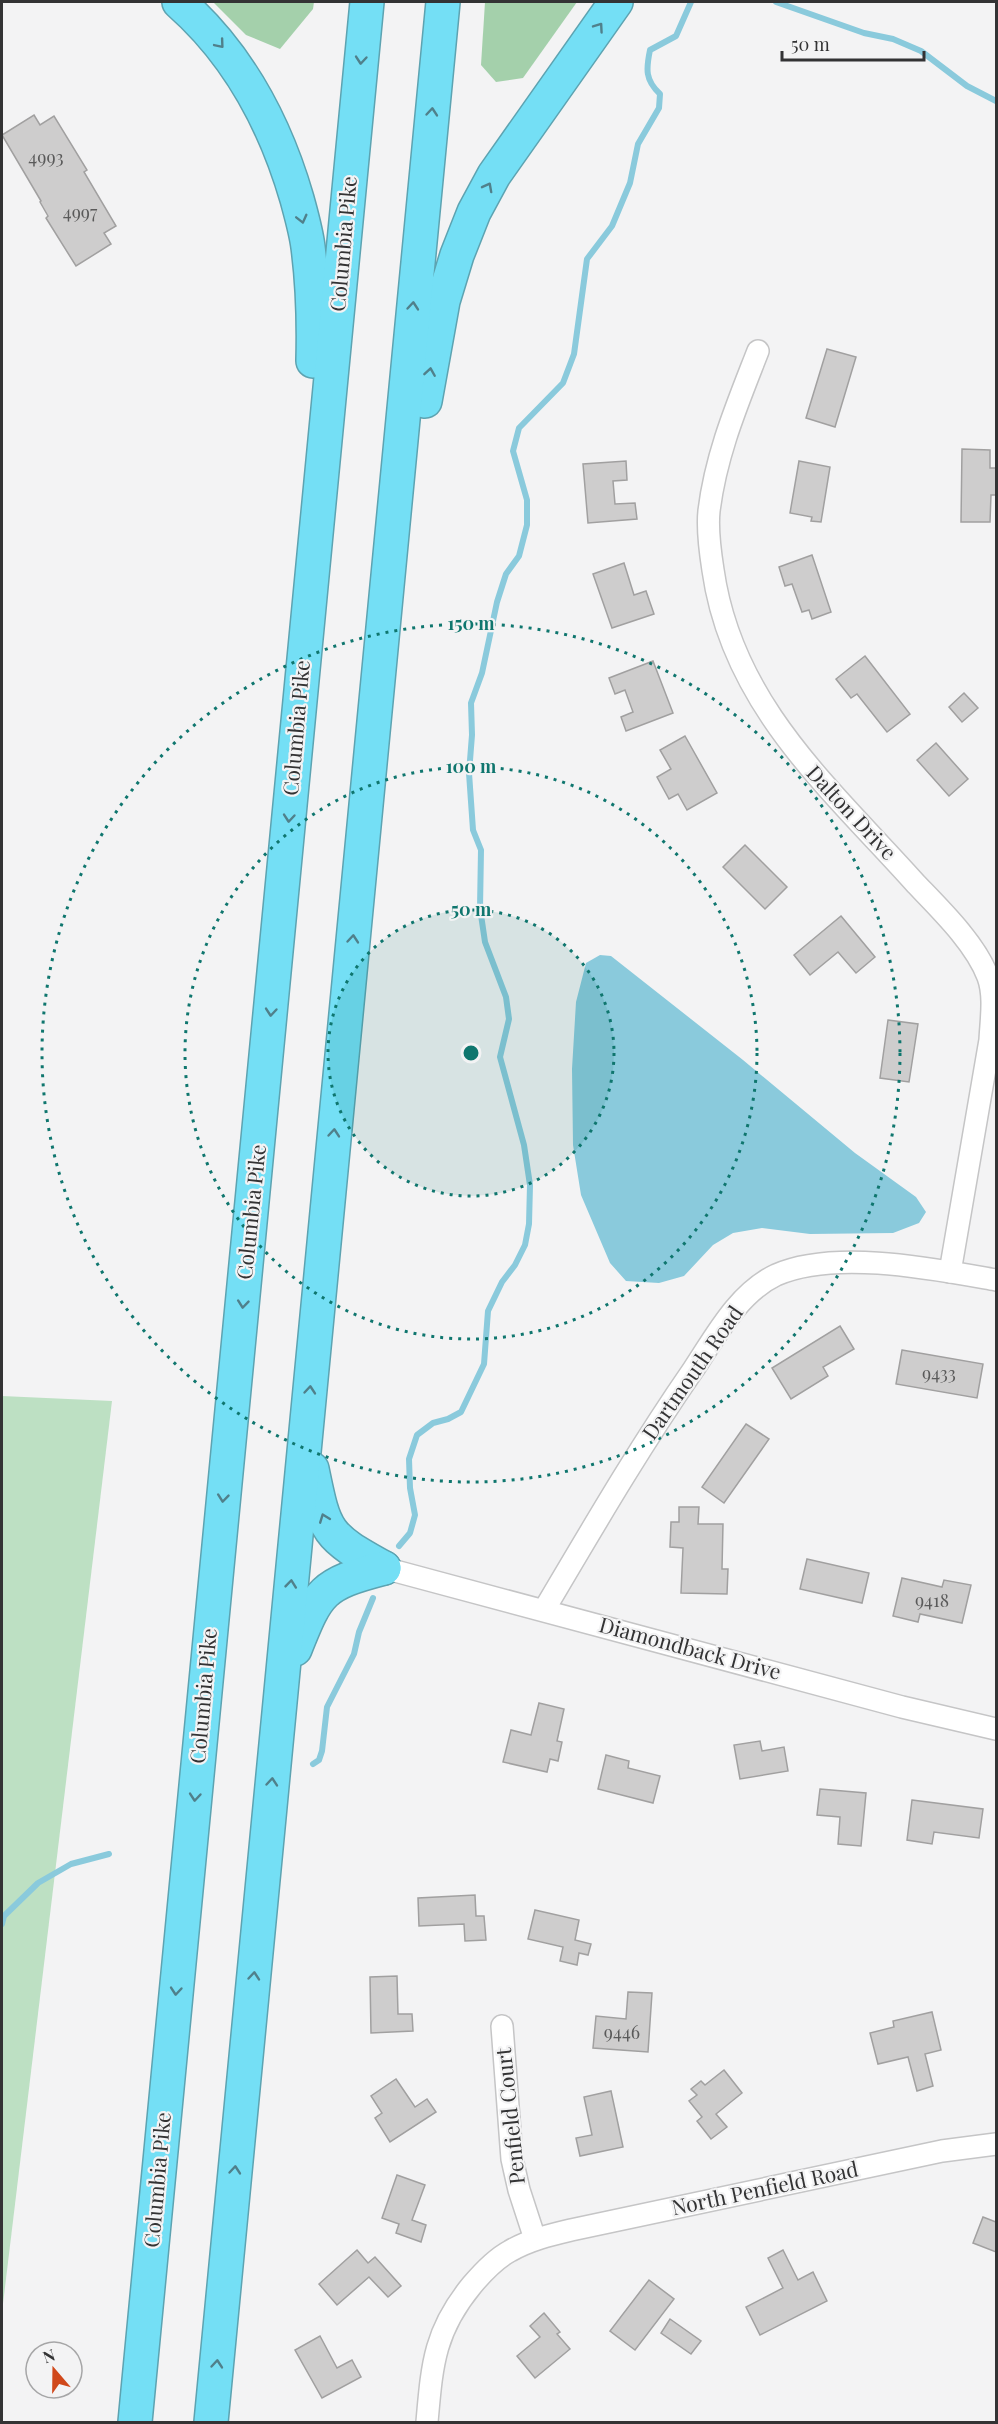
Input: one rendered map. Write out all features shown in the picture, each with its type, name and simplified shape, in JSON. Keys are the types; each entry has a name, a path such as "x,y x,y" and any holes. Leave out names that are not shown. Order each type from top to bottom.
{"highway":[{"path":"179,2 232,59 267,119 288,167 308,244 314,324 306,635"},
{"name":"Columbia Pike","path":"135,2417 367,2"},
{"path":"211,2422 443,2"},
{"path":"372,741 433,351 443,301 457,255 474,212 494,175 616,2"},
{"path":"306,1437 324,1521 331,1533 355,1552 384,1568"},
{"path":"281,1684 312,1606 322,1595 350,1576 384,1568"}],"street":[{"name":"Dalton Drive","path":"758,351 723,439 709,514 714,579 726,631 743,668 781,733 803,762 942,912 992,977 990,1040 950,1272"},
{"name":"Dartmouth Road","path":"544,1610 635,1456 731,1314 755,1289 775,1276 802,1267 835,1263 869,1263 950,1272 996,1280"},
{"name":"Diamondback Drive","path":"384,1568 891,1704 996,1729"},
{"name":"Penfield Court","path":"502,2026 512,2159 535,2240"},
{"name":"North Penfield Road","path":"427,2422 432,2372 447,2319 458,2302 491,2264 509,2251 535,2240 583,2227 942,2151 996,2144"}],"green space":[{"path":"213,2 314,2 313,9 280,49 246,35"},
{"path":"485,2 577,2 523,78 496,82 481,65"},
{"path":"2,1396 112,1401 2,2312"}],"water":[{"path":"600,955 611,956 743,1060 855,1153 916,1197 926,1212 919,1223 893,1233 810,1234 762,1228 733,1233 713,1245 684,1276 659,1283 626,1281 610,1263 581,1195 573,1145 572,1069 576,1002 586,963"}],"building":[{"path":"34,115 40,125 54,116 87,170 84,172 116,226 104,233 111,244 76,266 46,218 48,216 41,201 2,135"},
{"path":"827,349 856,357 835,427 806,418"},
{"path":"962,449 990,450 990,468 996,468 996,495 991,495 990,522 961,522"},
{"path":"626,461 627,480 613,481 615,504 635,503 637,519 588,523 583,464"},
{"path":"799,461 830,467 821,522 811,521 812,517 790,513"},
{"path":"812,555 831,612 812,619 809,610 802,612 792,584 785,586 779,567"},
{"path":"624,563 634,595 646,591 654,614 612,628 593,574"},
{"path":"865,656 910,714 887,732 857,694 851,698 836,679"},
{"path":"653,661 673,713 626,731 621,717 633,712 625,690 615,694 609,678"},
{"path":"964,693 978,708 962,722 949,707"},
{"path":"685,736 717,793 687,810 678,794 669,799 657,777 671,769 660,750"},
{"path":"936,743 968,779 949,796 917,760"},
{"path":"745,845 787,887 765,909 723,867"},
{"path":"841,916 875,957 856,973 838,952 810,975 794,955"},
{"path":"888,1020 918,1024 909,1082 880,1078"},
{"path":"840,1326 854,1349 823,1367 828,1376 791,1399 772,1368"},
{"path":"902,1350 983,1364 977,1398 896,1384"},
{"path":"746,1424 769,1439 724,1503 702,1487"},
{"path":"679,1507 699,1507 698,1524 723,1524 722,1569 728,1569 727,1594 681,1593 683,1548 670,1547 671,1522 679,1522"},
{"path":"807,1559 869,1573 862,1603 800,1589"},
{"path":"902,1578 942,1587 944,1580 971,1585 962,1623 920,1614 918,1622 893,1616"},
{"path":"539,1703 564,1709 557,1741 562,1742 558,1761 550,1759 547,1772 503,1762 511,1730 531,1735"},
{"path":"760,1741 762,1751 784,1747 788,1771 740,1779 734,1745"},
{"path":"606,1755 629,1761 628,1768 660,1776 653,1803 598,1789"},
{"path":"820,1789 866,1793 861,1846 838,1844 840,1817 817,1815"},
{"path":"912,1800 983,1809 979,1838 934,1832 932,1844 907,1840"},
{"path":"475,1895 476,1916 484,1916 486,1940 465,1941 464,1924 419,1926 418,1898"},
{"path":"535,1910 579,1920 575,1940 591,1944 588,1955 579,1953 577,1965 560,1961 563,1947 528,1939"},
{"path":"397,1976 398,2014 412,2014 413,2031 371,2033 370,1977"},
{"path":"628,1992 652,1993 648,2052 593,2048 596,2016 626,2019"},
{"path":"932,2012 941,2050 925,2054 933,2086 917,2091 908,2057 878,2064 870,2033 894,2027 893,2021"},
{"path":"724,2070 742,2093 716,2114 727,2127 711,2139 697,2121 702,2117 689,2101 697,2095 691,2089 701,2081 705,2085"},
{"path":"396,2079 415,2107 427,2099 436,2112 390,2142 375,2118 382,2113 371,2096"},
{"path":"611,2091 623,2147 580,2156 576,2138 592,2135 584,2097"},
{"path":"397,2175 425,2185 412,2220 426,2225 421,2242 396,2233 399,2224 382,2218"},
{"path":"983,2217 996,2222 996,2252 973,2243"},
{"path":"357,2250 368,2263 375,2257 401,2286 388,2297 369,2277 337,2305 319,2284"},
{"path":"783,2250 798,2280 813,2272 827,2301 760,2335 746,2307 783,2288 768,2258"},
{"path":"649,2280 674,2299 635,2350 610,2331"},
{"path":"544,2313 560,2332 557,2334 570,2349 535,2378 517,2356 540,2337 530,2326"},
{"path":"670,2319 701,2341 691,2354 661,2333"},
{"path":"320,2336 337,2368 352,2360 361,2377 322,2398 295,2350"}],"waterway":[{"path":"399,1546 410,1533 415,1515 410,1488 409,1459 417,1435 433,1423 461,1412 484,1364 488,1311 502,1282 515,1265 525,1245 529,1224 530,1185 524,1145 500,1057 509,1019 506,997 485,942 480,908 481,850 473,830 469,773 472,735 471,703 482,673 497,602 506,574 519,556 527,525 527,500 513,451 519,428 563,383 574,354 587,259 612,226 630,183 638,144 659,108 660,94 648,74 650,50 676,36 691,2"},
{"path":"776,2 864,33 893,39 921,51 967,86 996,101"},
{"path":"313,1764 319,1760 322,1751 327,1707 354,1654 359,1632 373,1598"},
{"path":"2,1924 4,1916 38,1883 71,1864 109,1854"}]}
